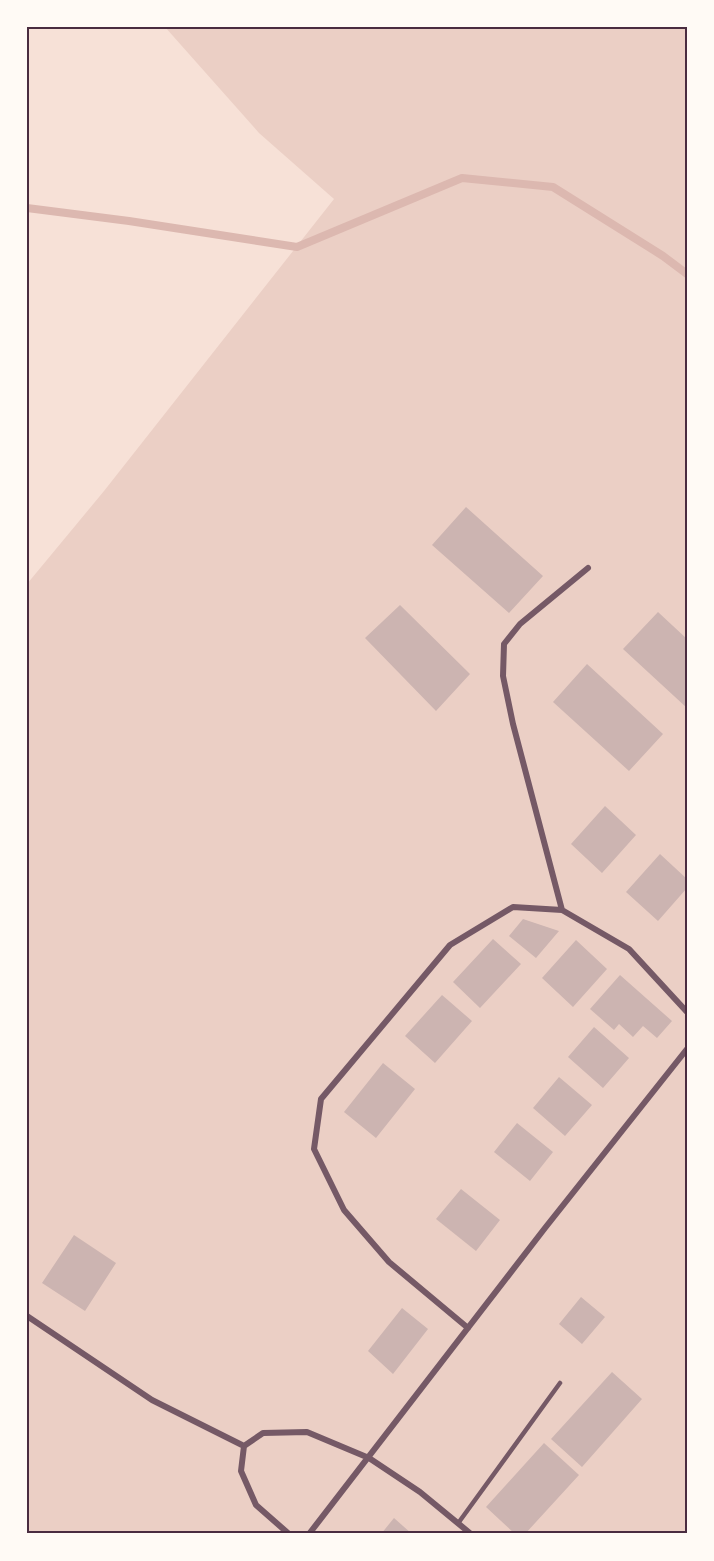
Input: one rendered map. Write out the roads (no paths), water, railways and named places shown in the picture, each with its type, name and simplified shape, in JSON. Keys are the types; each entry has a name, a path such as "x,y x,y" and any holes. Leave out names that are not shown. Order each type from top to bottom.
{"street":[{"path":"562,910 513,724 503,676 504,644 519,624 588,567"},
{"path":"468,1328 389,1262 344,1210 314,1149 321,1099 450,945 513,907 562,910 629,950 687,1012"},
{"path":"309,1534 687,1049"},
{"path":"27,1316 152,1400 244,1446"},
{"path":"289,1534 256,1505 241,1471 244,1446 263,1433 306,1432 369,1458 420,1492 471,1534"}],"lane":[{"path":"459,1522 560,1383"}],"waterway":[{"path":"27,208 297,247 462,178 553,187 663,256 687,274"}]}
